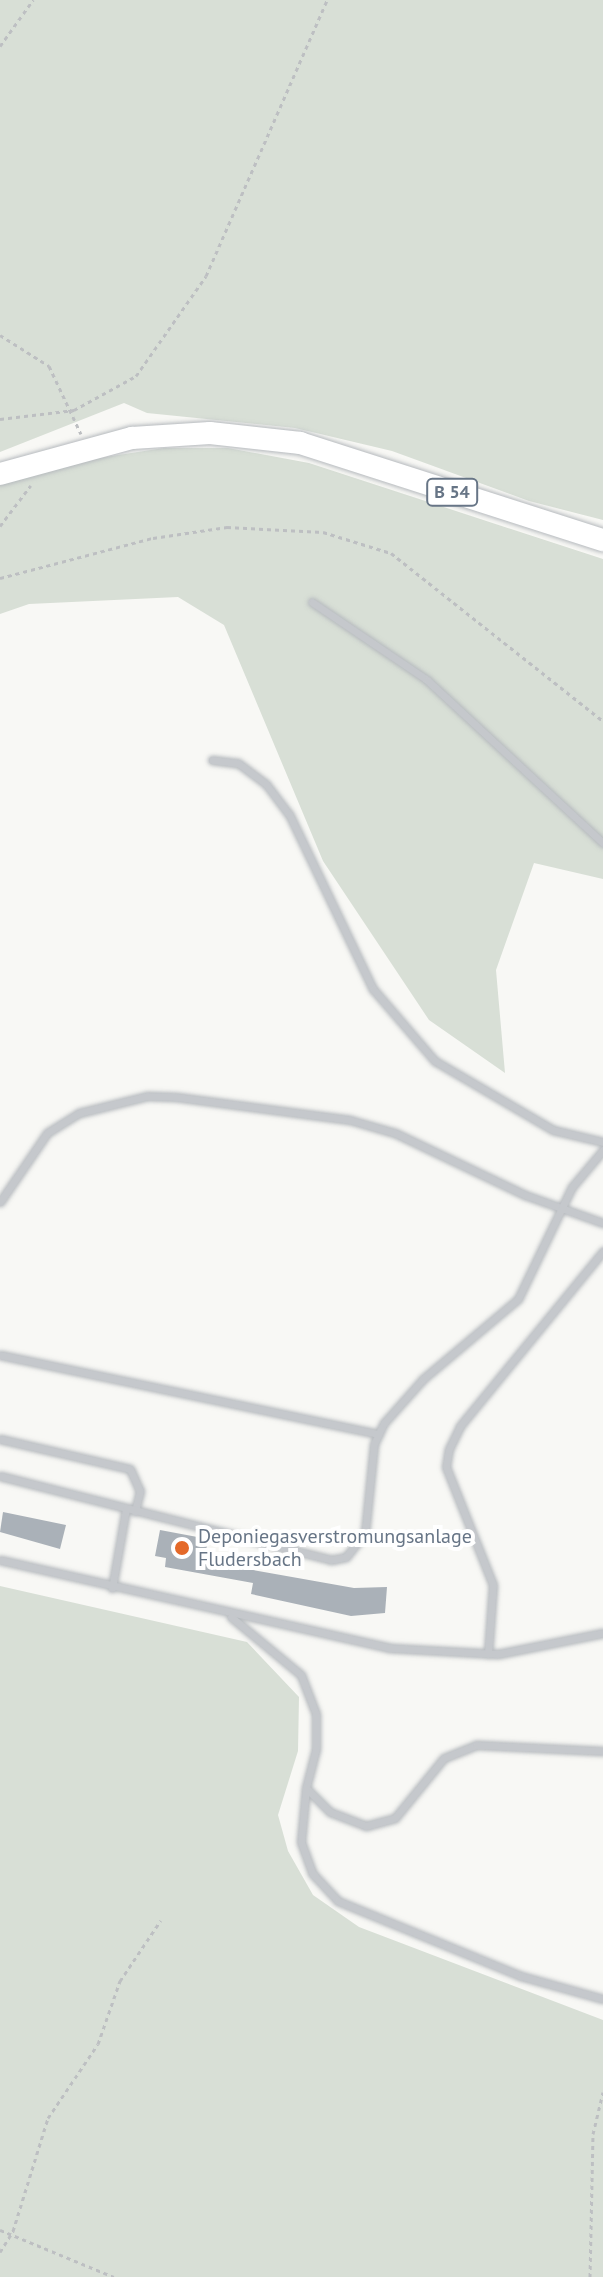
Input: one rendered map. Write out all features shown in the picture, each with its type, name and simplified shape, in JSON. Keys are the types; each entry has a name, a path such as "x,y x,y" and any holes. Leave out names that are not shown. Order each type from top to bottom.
{"main road":[{"name":"B 54","path":"0,474 47,458 132,438 210,433 300,443 603,540"}],"lane":[{"path":"312,602 427,680 603,843"},
{"path":"212,760 238,763 266,784 289,814 373,989 435,1061 553,1130 603,1142"},
{"path":"0,1202 47,1133 79,1113 147,1096 282,1110 380,1128 561,1210 603,1223"},
{"path":"0,1476 331,1560 346,1557 365,1533 379,1434 423,1379 518,1299 561,1210 603,1150"},
{"path":"488,1654 493,1585 446,1467 449,1449 460,1426 603,1251"},
{"path":"0,1355 379,1434"},
{"path":"0,1439 130,1469 140,1491 135,1511"},
{"path":"112,1588 126,1509"},
{"path":"0,1560 229,1615 389,1648 488,1654 603,1633"},
{"path":"229,1615 301,1675 316,1714 316,1749 306,1788 301,1842 312,1873 338,1901 521,1976 603,1999"},
{"path":"306,1788 330,1812 366,1826 395,1818 444,1758 476,1745 603,1751"}],"path":[{"path":"0,46 33,0"},
{"path":"0,419 74,410 136,376 206,276 327,0"},
{"path":"0,335 49,366 74,410 84,450"},
{"path":"0,526 47,458"},
{"path":"0,578 153,538 227,527 323,532 391,553 603,721"},
{"path":"0,2252 13,2231 48,2118 98,2044 120,1981 161,1920"},
{"path":"590,2277 593,2134 603,2092"},
{"path":"0,2230 13,2231 114,2277"}],"shaded area":[{"path":"0,0 603,0 603,520 529,501 392,451 295,428 147,413 124,403 0,452"},
{"path":"164,448 228,448 309,463 603,559 603,879 534,863 496,970 505,1073 429,1020 323,861 224,625 178,597 29,604 0,614 0,485 92,459"},
{"path":"0,1586 247,1642 299,1697 298,1751 278,1815 288,1851 313,1895 359,1927 603,2020 603,2277 0,2277"}],"building":[{"path":"3,1512 66,1525 60,1549 0,1532"},
{"path":"160,1530 208,1539 205,1557 242,1568 354,1588 387,1587 385,1613 351,1616 251,1594 253,1583 165,1567 166,1558 155,1556"}],"place":[{"name":"Deponiegasverstromungsanlage Fludersbach","path":"182,1548"}]}
